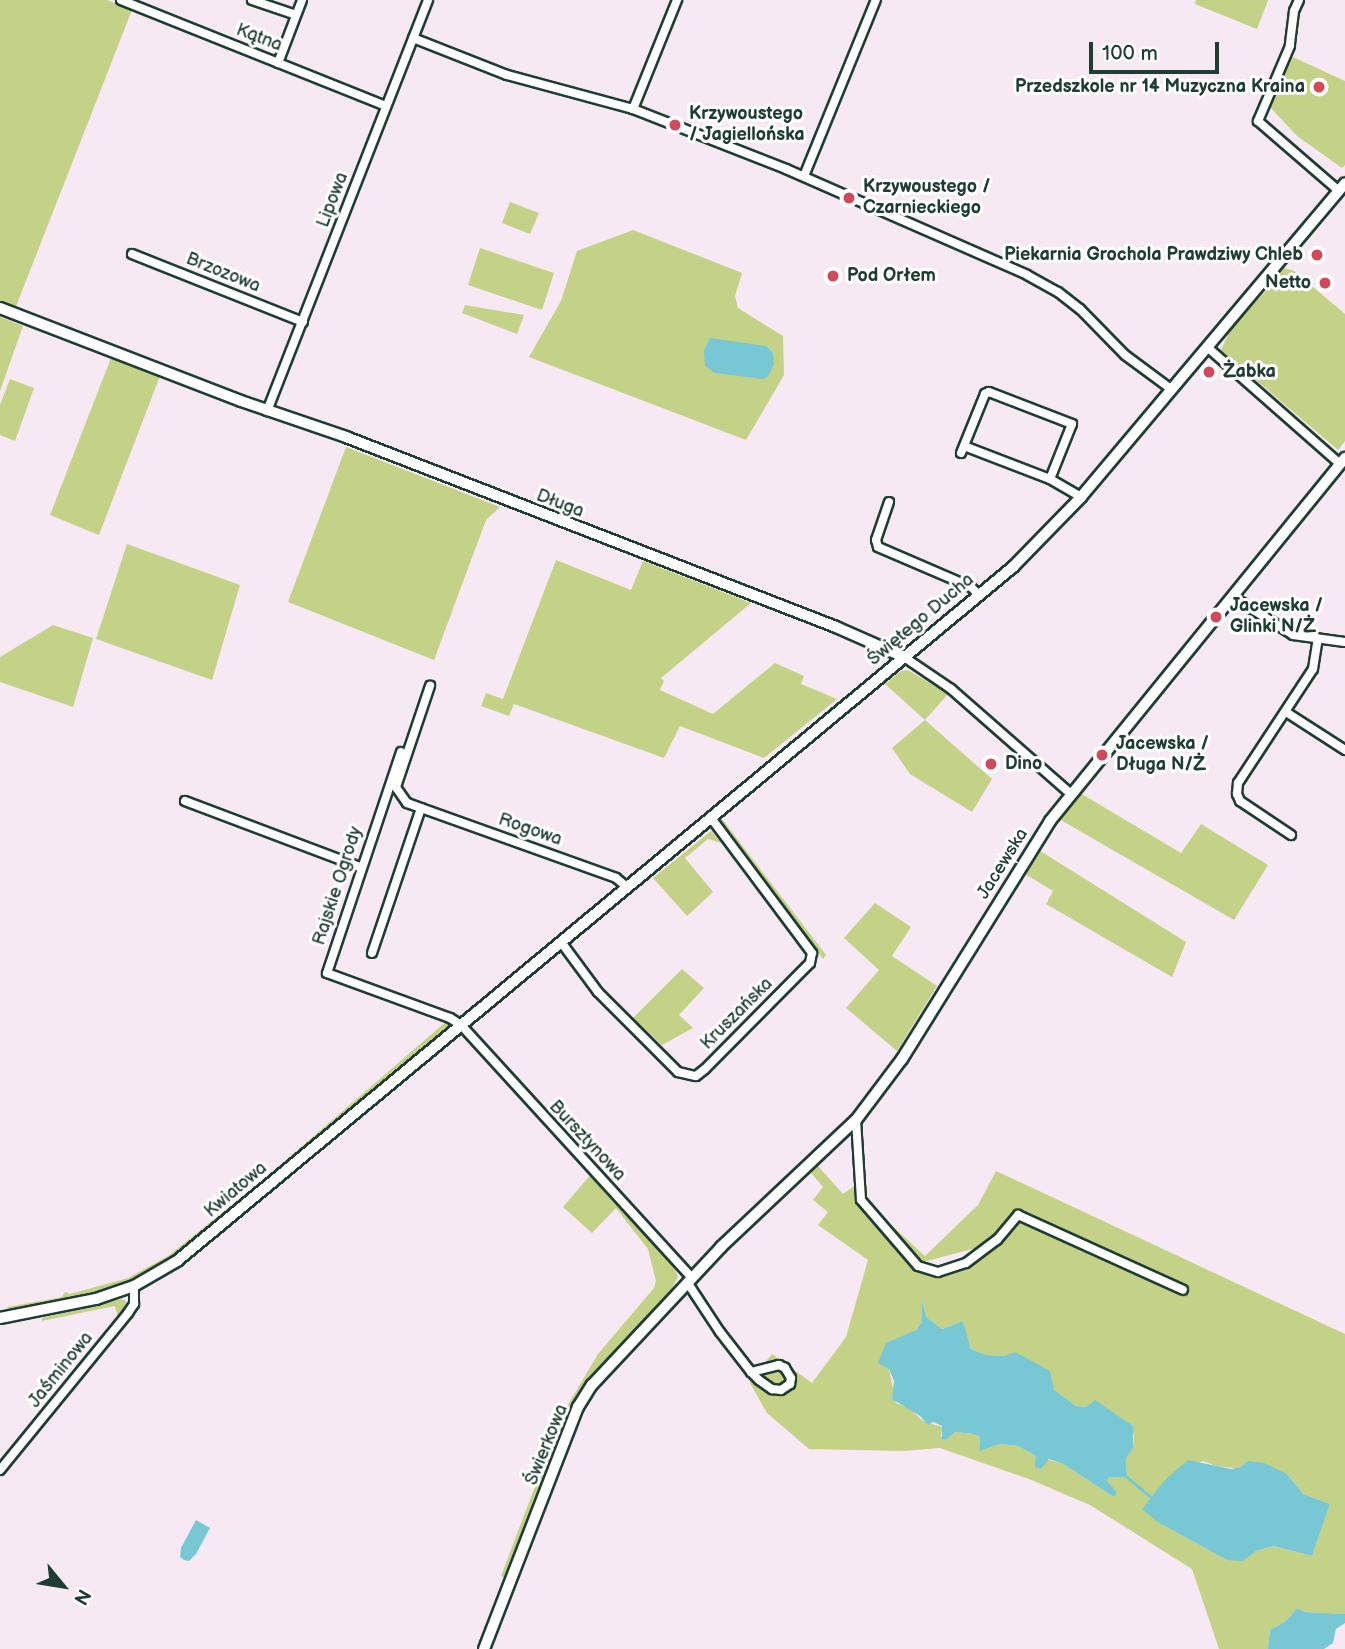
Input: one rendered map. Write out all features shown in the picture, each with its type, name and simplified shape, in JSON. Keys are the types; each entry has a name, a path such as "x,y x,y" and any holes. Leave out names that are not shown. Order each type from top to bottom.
{"main road":[{"name":"Świętego Ducha","path":"461,1025 979,595 1046,535 1342,187"},
{"name":"Kwiatowa","path":"0,1318 96,1299 134,1286 191,1250 461,1025"}],"street":[{"name":"Kątna","path":"121,0 386,106"},
{"path":"252,0 296,15"},
{"path":"278,63 302,0"},
{"name":"Lipowa","path":"267,411 428,0"},
{"path":"633,109 677,0"},
{"path":"804,176 876,0"},
{"path":"1299,0 1294,11 1290,46 1258,121 1342,187"},
{"path":"413,38 507,75 633,109 804,176 1043,283 1080,309 1125,355 1171,389"},
{"name":"Brzozowa","path":"132,254 303,322"},
{"name":"Długa","path":"0,308 267,411 364,444 836,627 904,657 951,689 1071,794"},
{"path":"1207,347 1343,461"},
{"path":"1050,479 1072,424 989,392 985,394 963,450 1050,479 1081,497"},
{"name":"Jacewska","path":"689,1280 856,1120 902,1059 1034,842 1343,461"},
{"path":"889,502 876,540 878,547 971,587 979,595"},
{"path":"1233,597 1293,635 1345,642"},
{"path":"1291,835 1240,801 1237,794 1238,783 1313,668 1318,638"},
{"name":"Rogowa","path":"430,686 396,787 407,803 616,878 628,887"},
{"path":"1286,712 1345,750"},
{"name":"Rajskie Ogrody","path":"401,752 360,867 327,973 450,1018 461,1025"},
{"path":"185,801 360,867"},
{"path":"372,953 421,808"},
{"name":"Kruszańska","path":"561,942 598,992 678,1072 696,1076 705,1069 810,964 812,953 711,818"},
{"name":"Bursztynowa","path":"461,1025 689,1280 751,1372 772,1389 785,1388 791,1378 785,1368 779,1365 772,1364 751,1372"},
{"path":"856,1120 861,1200 918,1266 938,1272 966,1263 997,1240 1018,1215 1183,1290"},
{"name":"Świerkowa","path":"484,1649 578,1407 604,1369 689,1280"},
{"name":"Jaśminowa","path":"0,1470 128,1313 134,1304 134,1286"}],"green space":[{"path":"0,0 107,0 132,10 15,309 0,303"},
{"path":"1196,0 1268,0 1257,29 1195,4"},
{"path":"1293,57 1345,81 1345,165 1342,168 1297,136 1270,107"},
{"path":"510,202 539,213 530,234 502,223"},
{"path":"633,230 742,273 735,296 738,308 783,336 784,375 746,440 529,357 561,301 577,251"},
{"path":"480,248 554,273 542,310 468,285"},
{"path":"1281,267 1294,271 1345,314 1345,441 1338,450 1221,350 1233,324 1270,287"},
{"path":"465,305 524,315 517,334 462,313"},
{"path":"0,317 23,326 0,391"},
{"path":"111,358 160,376 99,535 50,515"},
{"path":"10,379 34,388 15,441 0,435 0,405"},
{"path":"346,447 500,507 486,520 434,660 288,602"},
{"path":"127,544 240,585 212,680 96,639"},
{"path":"556,560 631,590 643,561 751,603 661,678 664,681 660,690 713,714 775,663 804,676 801,684 837,699 764,758 680,726 664,758 514,704 509,716 481,706 486,693 503,699"},
{"path":"53,625 93,638 73,707 0,682 0,657"},
{"path":"908,670 948,694 925,720 885,684 901,671"},
{"path":"925,720 992,779 972,812 910,774 892,748"},
{"path":"1080,793 1181,853 1201,824 1268,865 1234,920 1059,819"},
{"path":"722,819 826,955 823,959 719,822"},
{"path":"711,831 721,843 708,839 685,858 713,892 687,916 653,878"},
{"path":"1037,849 1186,942 1172,977 1046,904 1053,891 1022,872"},
{"path":"875,903 911,927 892,956 937,986 897,1051 846,1008 879,970 844,938"},
{"path":"682,969 704,988 679,1015 693,1028 662,1045 633,1018"},
{"path":"448,1020 451,1023 449,1029 272,1178 265,1178"},
{"path":"818,1166 843,1194 854,1186 859,1201 918,1268 928,1274 950,1273 984,1256 1018,1223 1011,1221 980,1247 919,1263 864,1200 925,1256 978,1205 996,1171 1345,1334 1345,1614 1305,1612 1297,1608 1286,1621 1270,1630 1268,1649 1219,1649 1192,1569 1090,1505 1029,1479 940,1448 903,1451 809,1449 767,1413 750,1383 753,1368 762,1366 772,1354 812,1383 846,1337 868,1260 818,1225 828,1212 813,1200 823,1187 811,1173","holes":["922,1300 926,1317 942,1329 963,1321 971,1349 986,1355 1005,1356 1076,1406 1086,1407 1134,1435 1133,1448 1126,1459 1127,1476 1108,1477 1107,1481 1114,1497 1063,1464 1036,1456 1018,1446 1000,1444 979,1450 980,1437 955,1432 946,1440 941,1436 942,1427 923,1421 910,1409 896,1403 889,1369 897,1341 916,1330 922,1322","1203,1461 1216,1466 1287,1474 1303,1494 1330,1504 1312,1556 1274,1546 1256,1551 1243,1560 1227,1560 1159,1523 1159,1491 1165,1480"]},
{"path":"592,1173 671,1261 678,1277 668,1296 588,1382 507,1579 501,1576 563,1413 598,1354 654,1288 656,1281 648,1249 616,1208 592,1233 563,1207"},
{"path":"257,1185 257,1191 171,1259 129,1282 94,1294 10,1311 7,1307 62,1297 65,1292 70,1294 128,1278 168,1256"},
{"path":"122,1299 126,1301 126,1310 74,1374 71,1373 118,1317 115,1306 42,1321 42,1318"}],"water":[{"path":"710,338 766,346 773,353 774,364 768,377 763,379 715,373 705,366 704,350"},
{"path":"922,1300 926,1317 942,1329 963,1321 971,1349 986,1355 1005,1356 1015,1352 1050,1371 1054,1390 1076,1406 1086,1407 1095,1400 1133,1426 1133,1448 1126,1459 1127,1477 1109,1477 1107,1481 1117,1492 1114,1497 1063,1464 1049,1459 1041,1469 1035,1467 1036,1456 1018,1446 1000,1444 979,1451 980,1437 974,1434 955,1432 946,1440 942,1439 942,1426 933,1422 928,1425 920,1416 892,1399 894,1381 889,1369 878,1363 886,1343 916,1330 922,1322"},
{"path":"1188,1460 1231,1469 1241,1467 1248,1461 1264,1463 1287,1474 1303,1494 1330,1504 1312,1556 1274,1546 1256,1551 1243,1561 1227,1560 1159,1523 1142,1509 1165,1480"},
{"path":"196,1520 210,1528 196,1554 189,1561 184,1560 180,1557 181,1548"},
{"path":"1297,1608 1305,1612 1345,1614 1345,1623 1336,1629 1333,1643 1324,1649 1268,1649 1270,1630 1286,1621"}],"waterway":[{"path":"1127,1477 1152,1498"}],"place":[{"name":"Przedszkole nr 14 Muzyczna Kraina","path":"1319,87"},
{"name":"Krzywoustego / Jagiellońska","path":"675,125"},
{"name":"Krzywoustego / Czarnieckiego","path":"849,198"},
{"name":"Piekarnia Grochola Prawdziwy Chleb","path":"1317,255"},
{"name":"Pod Orłem","path":"833,276"},
{"name":"Netto","path":"1325,283"},
{"name":"Żabka","path":"1209,372"},
{"name":"Jacewska / Glinki N/Ż","path":"1216,617"},
{"name":"Jacewska / Długa N/Ż","path":"1102,755"},
{"name":"Dino","path":"991,764"}]}
